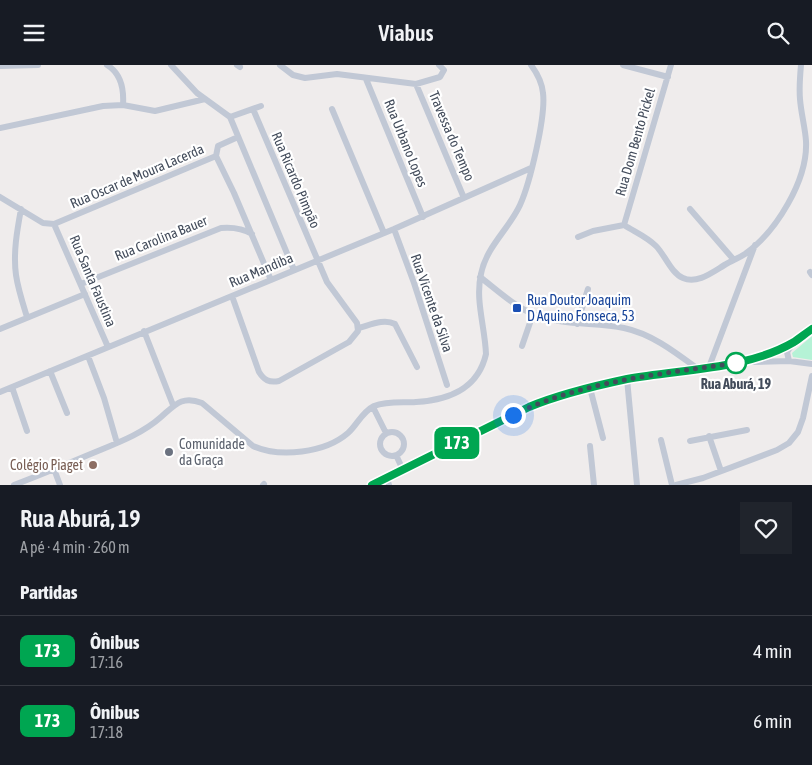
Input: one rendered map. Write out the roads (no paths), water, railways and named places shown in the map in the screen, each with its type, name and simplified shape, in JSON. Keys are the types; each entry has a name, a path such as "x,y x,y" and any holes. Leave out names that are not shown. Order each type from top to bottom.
{"street":[{"path":"0,67 38,65"},
{"path":"107,65 118,76 123,93 123,105"},
{"path":"171,65 205,99 230,117 294,270"},
{"path":"280,65 298,77 337,74 416,84 440,77 443,73 440,66"},
{"path":"14,485 118,443 145,429 173,405 184,400 195,401 210,409 259,449 285,451 310,449 338,441 352,430 372,407 382,404 416,402 450,396 460,391 477,375 484,362 486,354 480,301 480,277 485,261 493,246 521,204 540,130 544,99 540,82 531,65"},
{"path":"624,65 668,77"},
{"name":"Rua Dom Bento Pickel","path":"624,225 671,65"},
{"path":"578,237 593,231 624,225 656,246 677,275 683,278 702,278 745,254 781,216 798,185 806,142 800,101 801,65"},
{"name":"Rua Urbano Lopes","path":"366,79 423,217"},
{"name":"Travessa do Tempo","path":"416,84 464,198"},
{"path":"0,128 103,106 123,105 155,111 205,99"},
{"path":"230,117 261,106"},
{"name":"Rua Ricardo Pimpão","path":"253,109 317,261 330,287 352,315 359,328"},
{"path":"332,109 384,233"},
{"path":"216,156 218,146 238,137"},
{"name":"Rua Oscar de Moura Lacerda","path":"54,224 216,156 271,280"},
{"name":"Rua Mandiba","path":"0,392 423,217 531,168"},
{"path":"0,197 43,223 54,224"},
{"path":"21,209 16,241 15,269 18,287 28,317"},
{"path":"690,209 734,260"},
{"name":"Rua Santa Faustina","path":"54,224 108,347"},
{"name":"Rua Carolina Bauer","path":"81,284 221,228 244,229 252,234"},
{"name":"Rua Vicente da Silva","path":"394,229 447,385"},
{"path":"709,367 756,244"},
{"path":"480,277 513,302 533,314 550,319 634,331 657,341 698,369"},
{"path":"577,323 588,289"},
{"path":"0,329 85,293"},
{"path":"232,296 259,372 268,381 279,381 349,342 357,334 359,328 386,321 394,324 417,367"},
{"path":"522,346 533,314"},
{"path":"742,362 765,355 794,342 812,329"},
{"path":"144,331 173,405"},
{"path":"789,361 787,352 794,342"},
{"path":"88,356 118,443"},
{"path":"372,485 529,407 551,398 627,379 742,362 789,361 812,364"},
{"path":"50,371 67,413"},
{"path":"676,485 704,482 721,471 776,450 792,441 798,432 803,418 812,376"},
{"path":"627,379 637,485"},
{"path":"12,387 27,431"},
{"path":"590,388 603,438"},
{"path":"372,407 386,433"},
{"path":"690,441 747,430"},
{"path":"386,433 396,433 402,437 403,447 396,455 386,454 381,449 381,438 386,433"},
{"path":"709,436 721,471"},
{"path":"661,440 672,485"},
{"path":"590,446 594,485"},
{"path":"396,455 402,470"},
{"path":"54,469 60,485"},
{"path":"387,478 389,485"}],"place":[{"name":"Rua Doutor Joaquim D Aquino Fonseca, 53","path":"517,308"},
{"name":"Rua Aburá, 19","path":"736,363"},
{"name":"Comunidade da Graça","path":"169,452"},
{"name":"Colégio Piaget","path":"93,465"}]}
